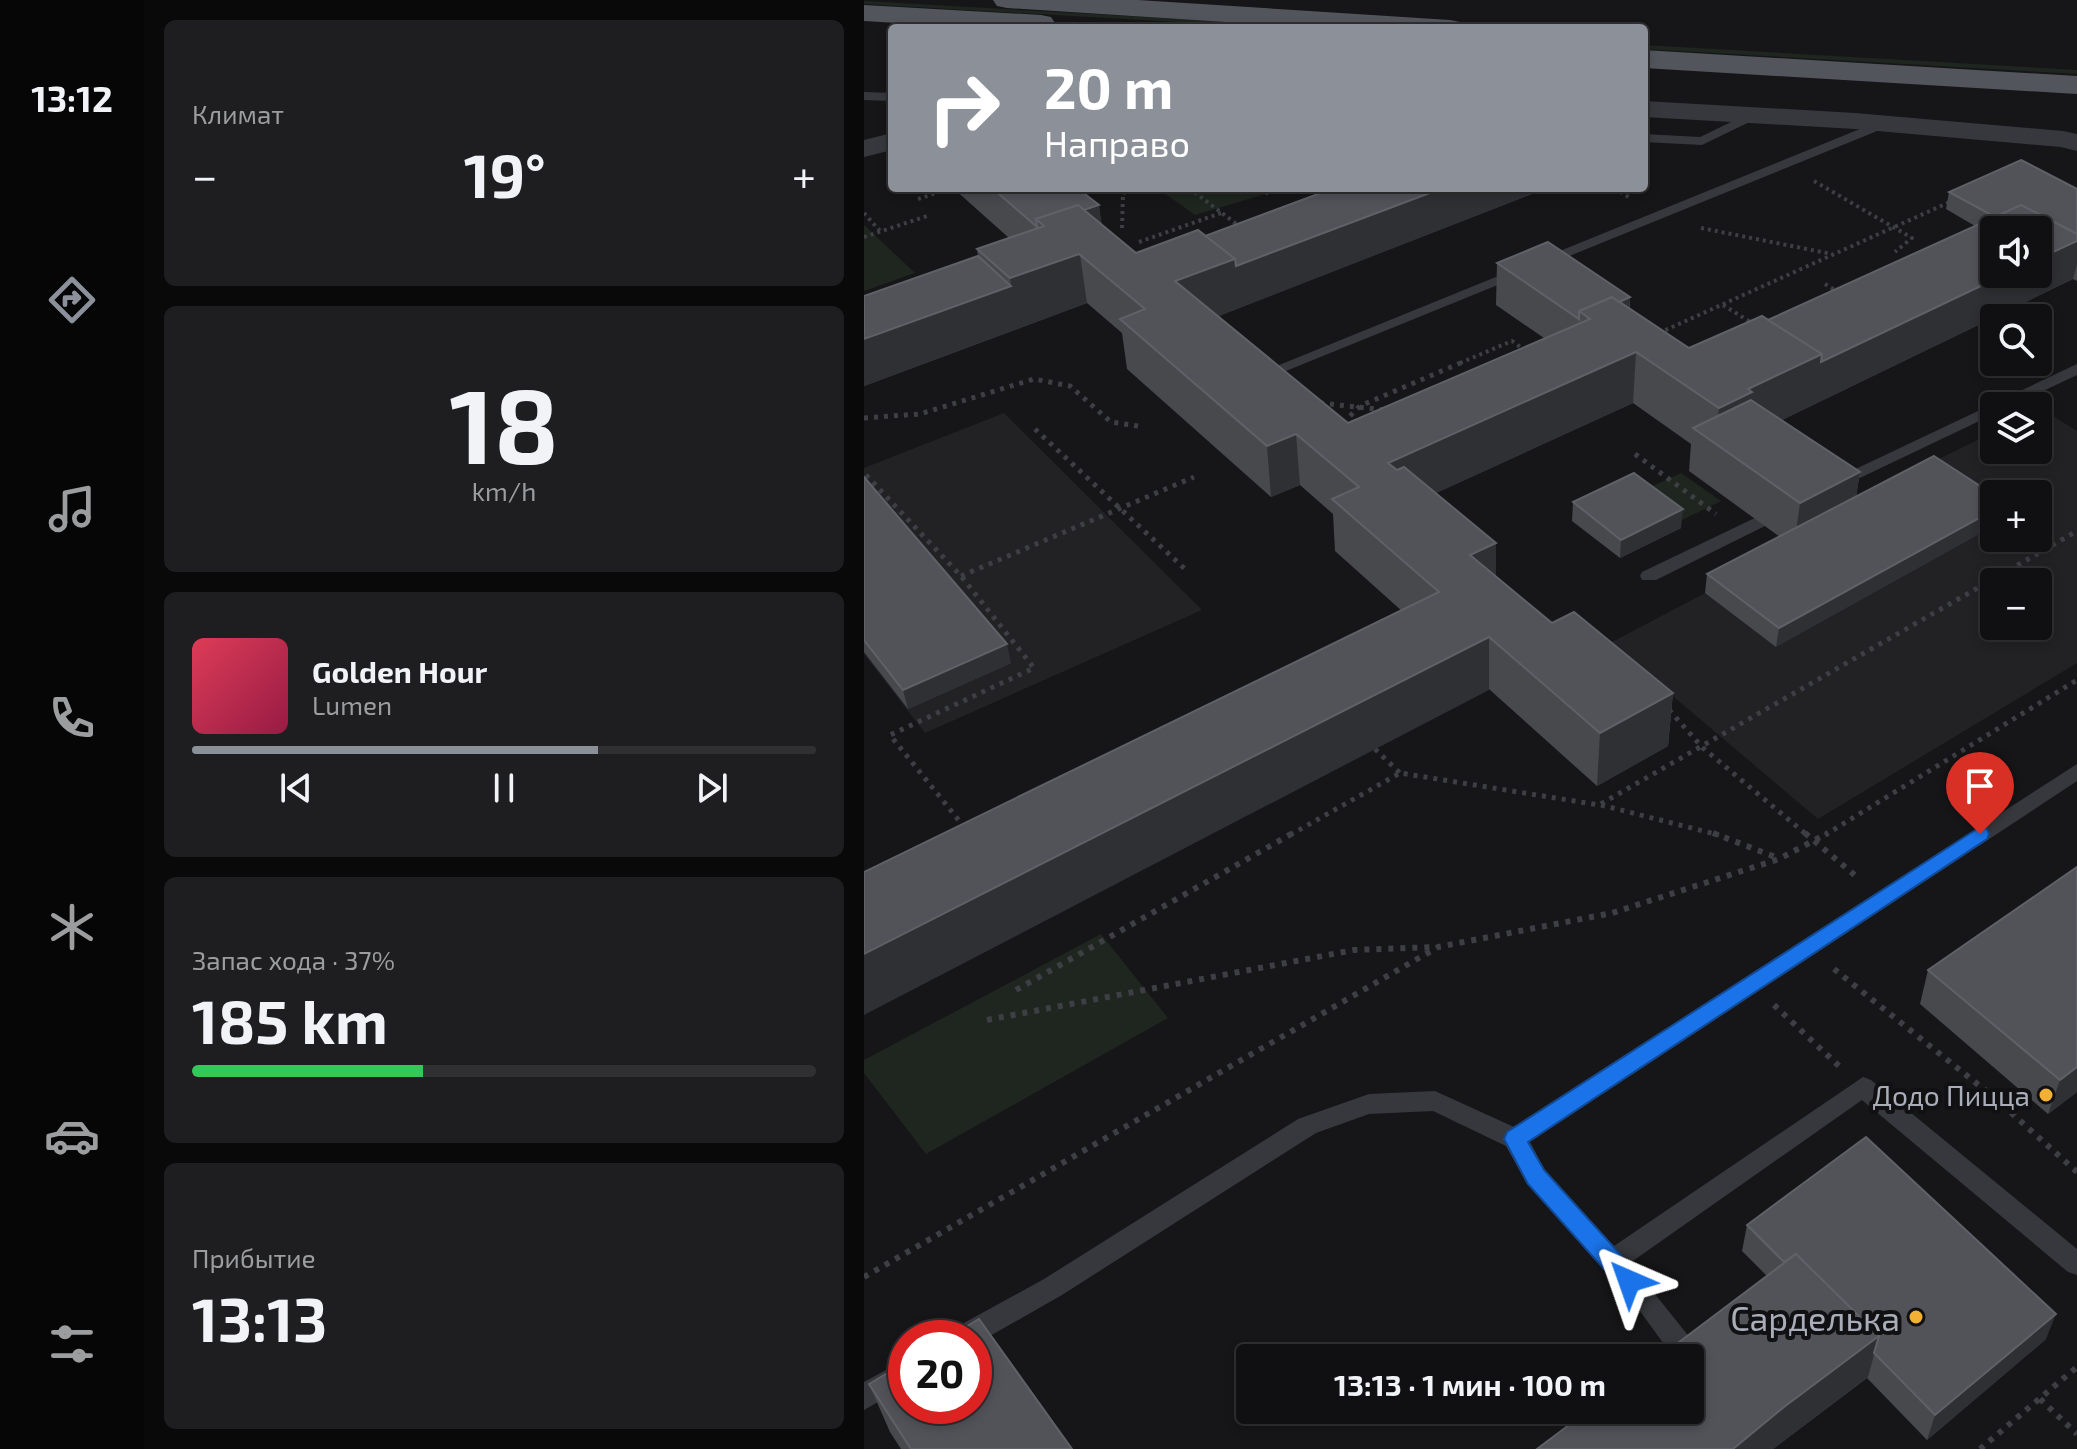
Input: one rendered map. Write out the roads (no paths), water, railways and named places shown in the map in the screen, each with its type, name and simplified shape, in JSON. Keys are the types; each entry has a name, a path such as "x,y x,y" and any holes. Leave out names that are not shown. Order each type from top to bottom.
{"main road":[{"path":"1007,0 1387,24"},
{"path":"864,13 1059,24"},
{"path":"1648,39 2077,62"},
{"path":"1648,59 2077,85"}],"street":[{"path":"1648,109 1882,124 2063,139 2077,143"},
{"path":"864,149 888,142"}],"lane":[{"path":"864,96 888,97"},
{"path":"1648,138 1702,141 1757,115"},
{"path":"1243,383 1882,124"},
{"path":"2028,392 2077,369"},
{"path":"1817,492 1980,415"},
{"path":"1649,576 1759,522"},
{"path":"1515,1139 2077,771"},
{"path":"1612,1262 1863,1087 2077,1264"},
{"path":"992,1321 1053,1287 1307,1126 1369,1104 1435,1101 1515,1139 1536,1177 1646,1299 1680,1344"},
{"path":"864,1397 888,1382"}],"place":[{"name":"Додо Пицца","path":"2046,1095"},
{"name":"Сарделька","path":"1916,1317"}]}
